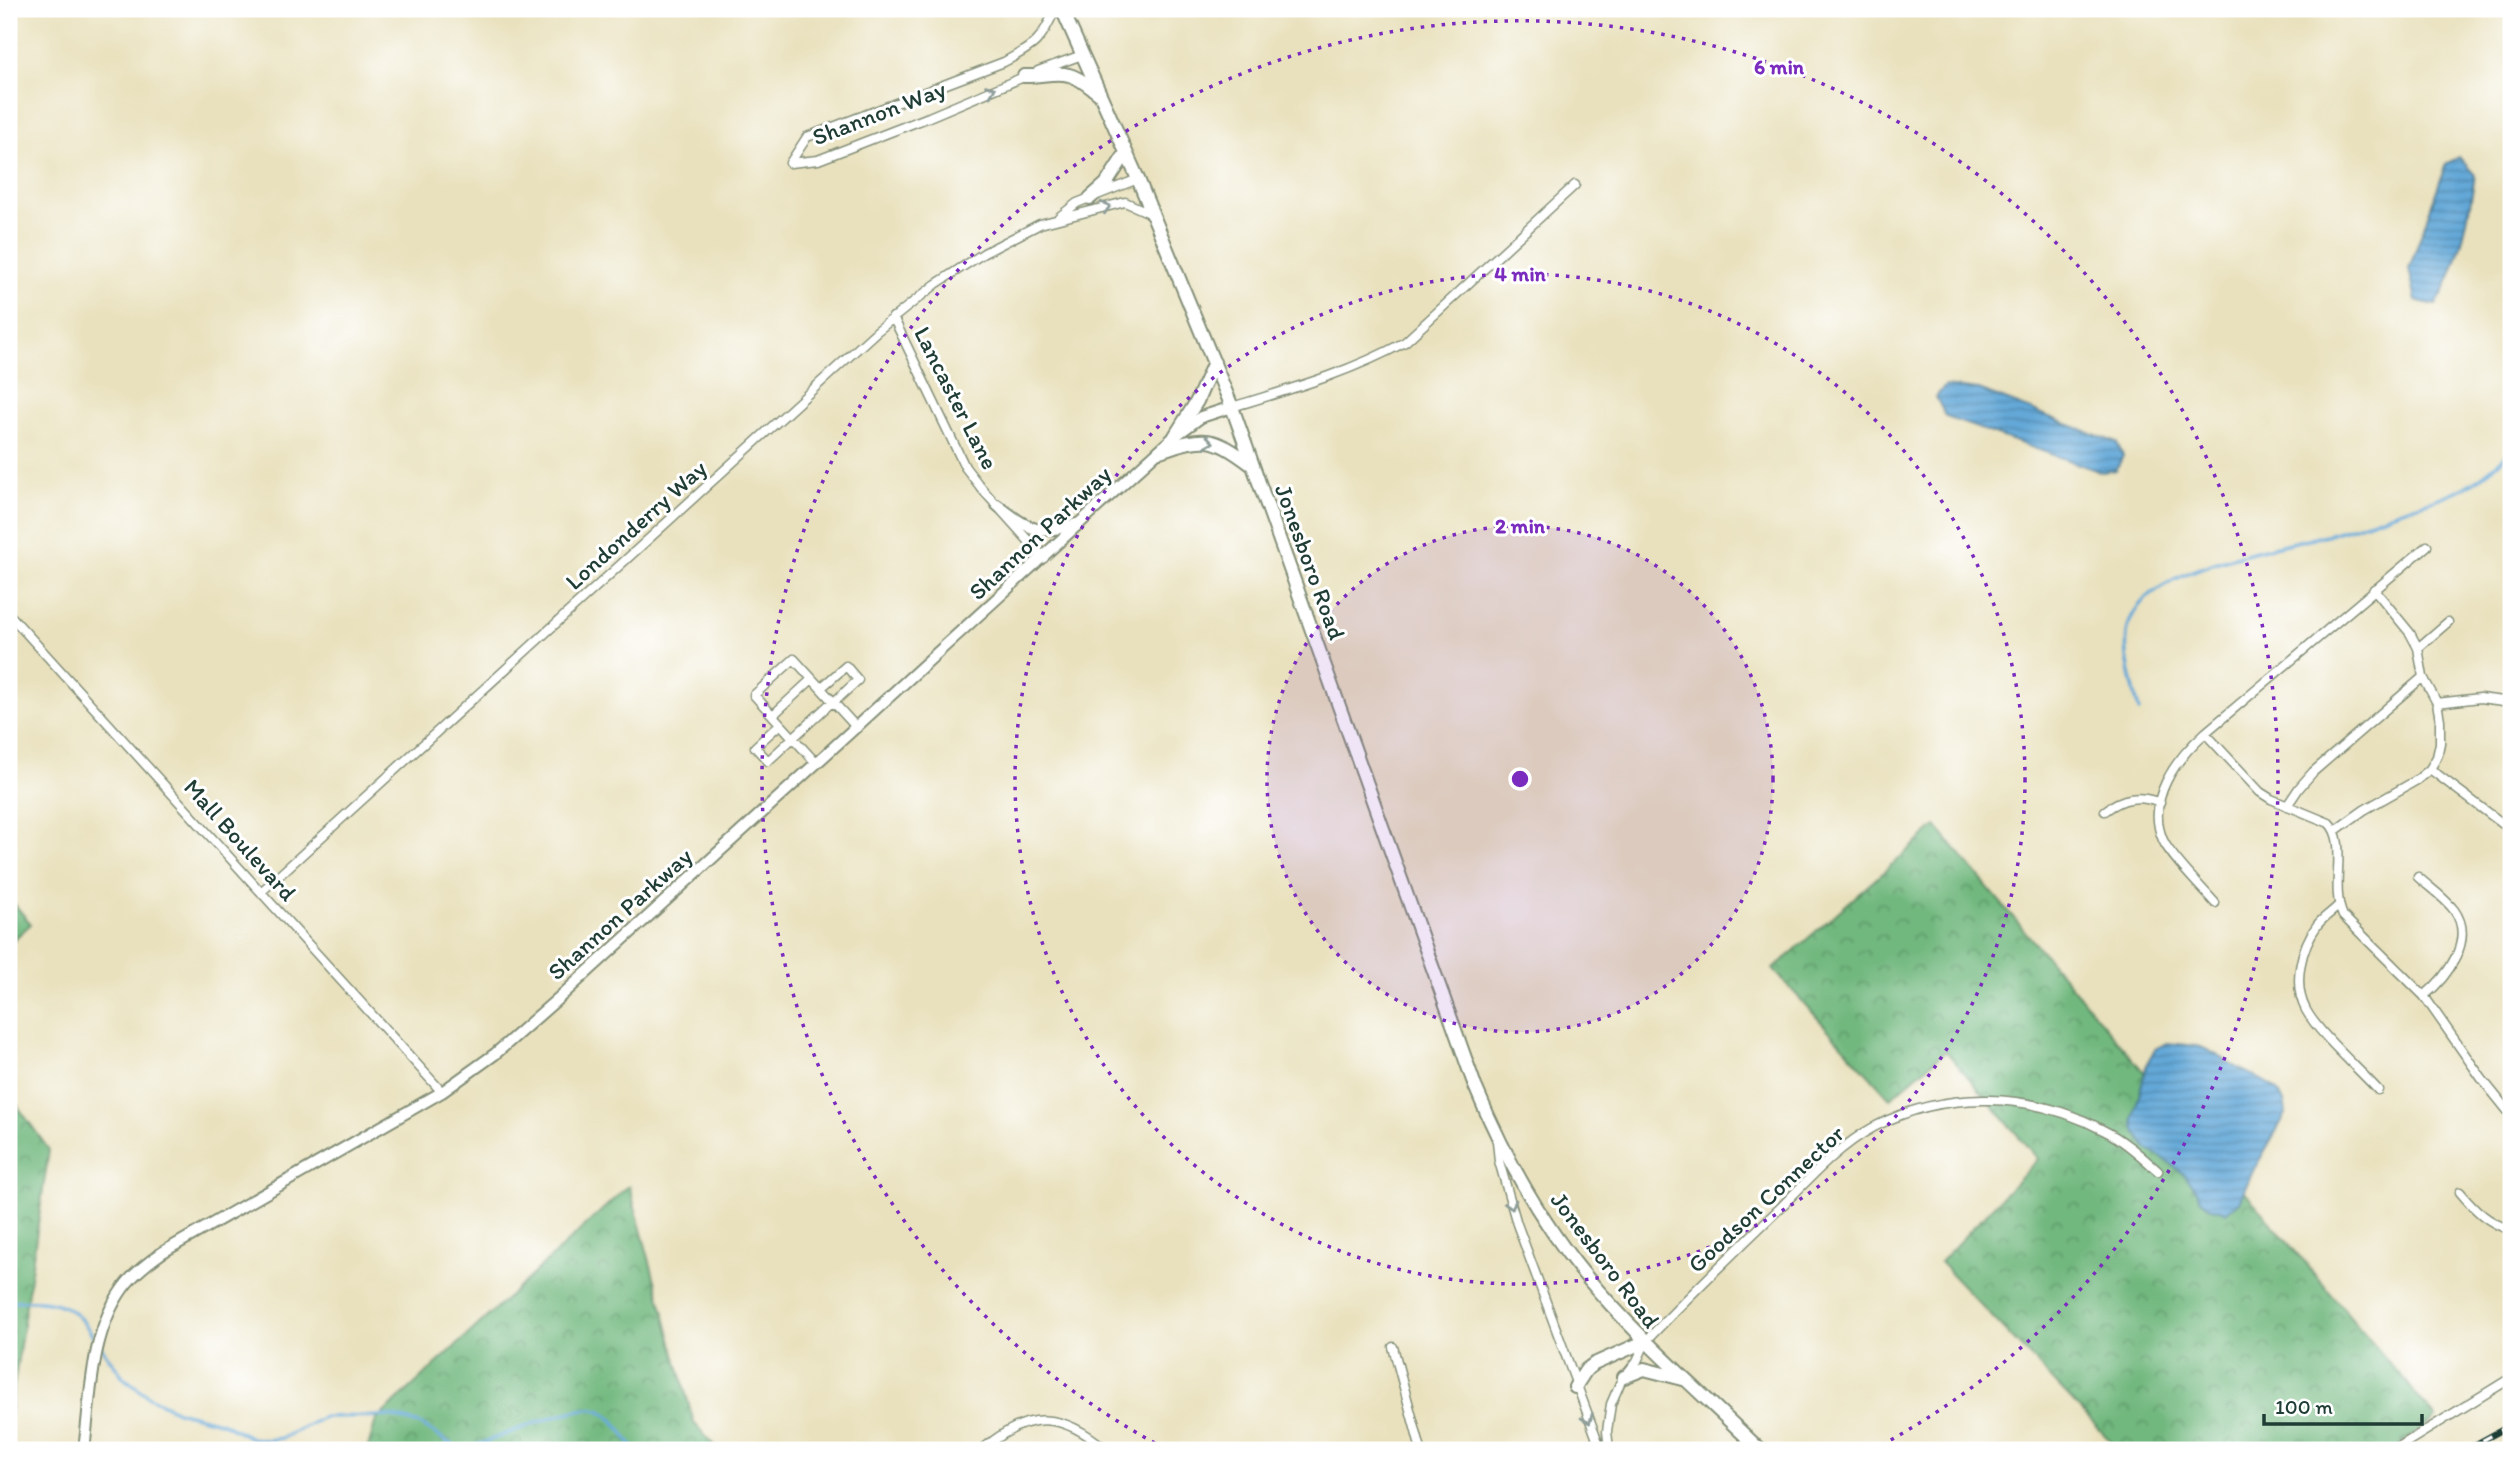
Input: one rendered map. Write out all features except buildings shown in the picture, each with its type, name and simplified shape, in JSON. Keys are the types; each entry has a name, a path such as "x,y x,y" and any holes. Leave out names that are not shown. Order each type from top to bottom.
{"main road":[{"name":"Jonesboro Road","path":"1062,9 1138,179 1232,407 1475,1086 1497,1138 1523,1186 1567,1252 1602,1295 1646,1340"},
{"path":"1024,76 1038,77 1054,73 1071,75 1100,94"},
{"path":"1090,198 1106,184 1126,153"},
{"path":"1175,436 1197,401 1214,362"},
{"path":"1160,451 1187,441 1204,440 1219,443 1253,466"},
{"path":"1576,1387 1586,1370 1594,1364 1646,1340 1760,1450"},
{"path":"1624,1377 1644,1369 1687,1380"}],"street":[{"name":"Shannon Way","path":"1055,9 1047,30 1030,48 1004,62 807,137 790,163 818,160 1082,55"},
{"name":"Londonderry Way","path":"1058,218 1077,204 1138,179"},
{"path":"1232,407 1360,364 1405,342 1575,185"},
{"name":"Londonderry Way","path":"261,892 892,317 984,253 1030,228 1058,218 1082,215 1125,202 1152,214"},
{"name":"Lancaster Lane","path":"892,317 965,467 1044,558"},
{"name":"Shannon Parkway","path":"84,1450 97,1343 108,1313 124,1287 141,1268 163,1251 442,1092 495,1054 857,728 1175,436 1212,411 1232,407"},
{"path":"996,505 1017,521 1040,531 1082,522"},
{"path":"2214,902 2163,843 2158,824 2165,782 2173,766 2205,733 2427,546"},
{"path":"2336,830 2364,810 2417,780 2430,769 2437,757 2440,743 2437,703 2424,677 2418,648 2410,633 2374,589"},
{"name":"Mall Boulevard","path":"9,614 442,1092"},
{"path":"2418,648 2448,622"},
{"path":"817,764 754,695 794,659 857,728"},
{"path":"780,724 755,747 768,761 858,680 846,666 821,688"},
{"path":"2287,806 2313,772 2424,677"},
{"path":"773,715 812,679"},
{"path":"2437,703 2480,698 2511,702"},
{"path":"2205,733 2260,792 2329,823 2336,830 2339,839 2338,906 2349,925 2405,975 2424,996 2482,1079 2511,1115"},
{"path":"2430,769 2511,830"},
{"path":"2105,811 2116,803 2131,798 2147,798 2161,803"},
{"path":"2418,877 2454,909 2461,929 2458,949 2451,967 2439,983 2424,996"},
{"path":"2338,906 2319,923 2306,945 2300,970 2301,998 2312,1020 2378,1090"},
{"name":"Goodson Connector","path":"1646,1340 1836,1153 1874,1127 1916,1110 1945,1103 1978,1100 2044,1106 2076,1116 2106,1131 2133,1149 2158,1171"},
{"name":"Jonesboro Road","path":"1497,1138 1499,1161 1517,1224 1601,1450"},
{"path":"2460,1192 2486,1219 2511,1230"},
{"name":"Jonesboro Road","path":"1609,1450 1607,1431 1611,1404 1624,1377 1637,1361 1646,1340"},
{"path":"1393,1347 1421,1450"},
{"path":"2394,1450 2511,1378"},
{"path":"982,1450 1001,1434 1023,1424 1047,1420 1069,1423 1107,1450"}],"green space":[{"path":"1936,826 2436,1418 2393,1450 2119,1450 1940,1262 2038,1159 1946,1051 1890,1098 1773,969"},
{"path":"9,898 31,924 9,944"},
{"path":"9,1094 49,1150 9,1419"},
{"path":"629,1185 694,1423 718,1450 367,1450 376,1420"}],"water":[{"path":"2459,157 2475,175 2457,258 2436,305 2416,301 2409,269 2446,164"},
{"path":"1945,386 1979,390 2117,443 2123,456 2116,470 2101,472 1946,417 1936,397"},
{"path":"2167,1043 2196,1046 2210,1051 2262,1080 2276,1090 2285,1104 2286,1114 2252,1173 2239,1202 2227,1212 2212,1208 2200,1199 2193,1185 2182,1173 2147,1149 2135,1131 2133,1119 2147,1063 2155,1049"}],"waterway":[{"path":"2139,711 2128,666 2127,632 2130,621 2142,602 2163,586 2189,572 2220,561 2334,533 2447,495 2481,477 2511,450"},
{"path":"9,1301 38,1301 60,1305 79,1317 96,1341"},
{"path":"101,1347 124,1378 149,1397 177,1411 223,1423 251,1438 282,1438 324,1417 390,1416 420,1424 460,1450"},
{"path":"464,1450 550,1418 594,1409 607,1414 635,1450"}],"railway":[{"path":"2465,1450 2511,1425"}]}
